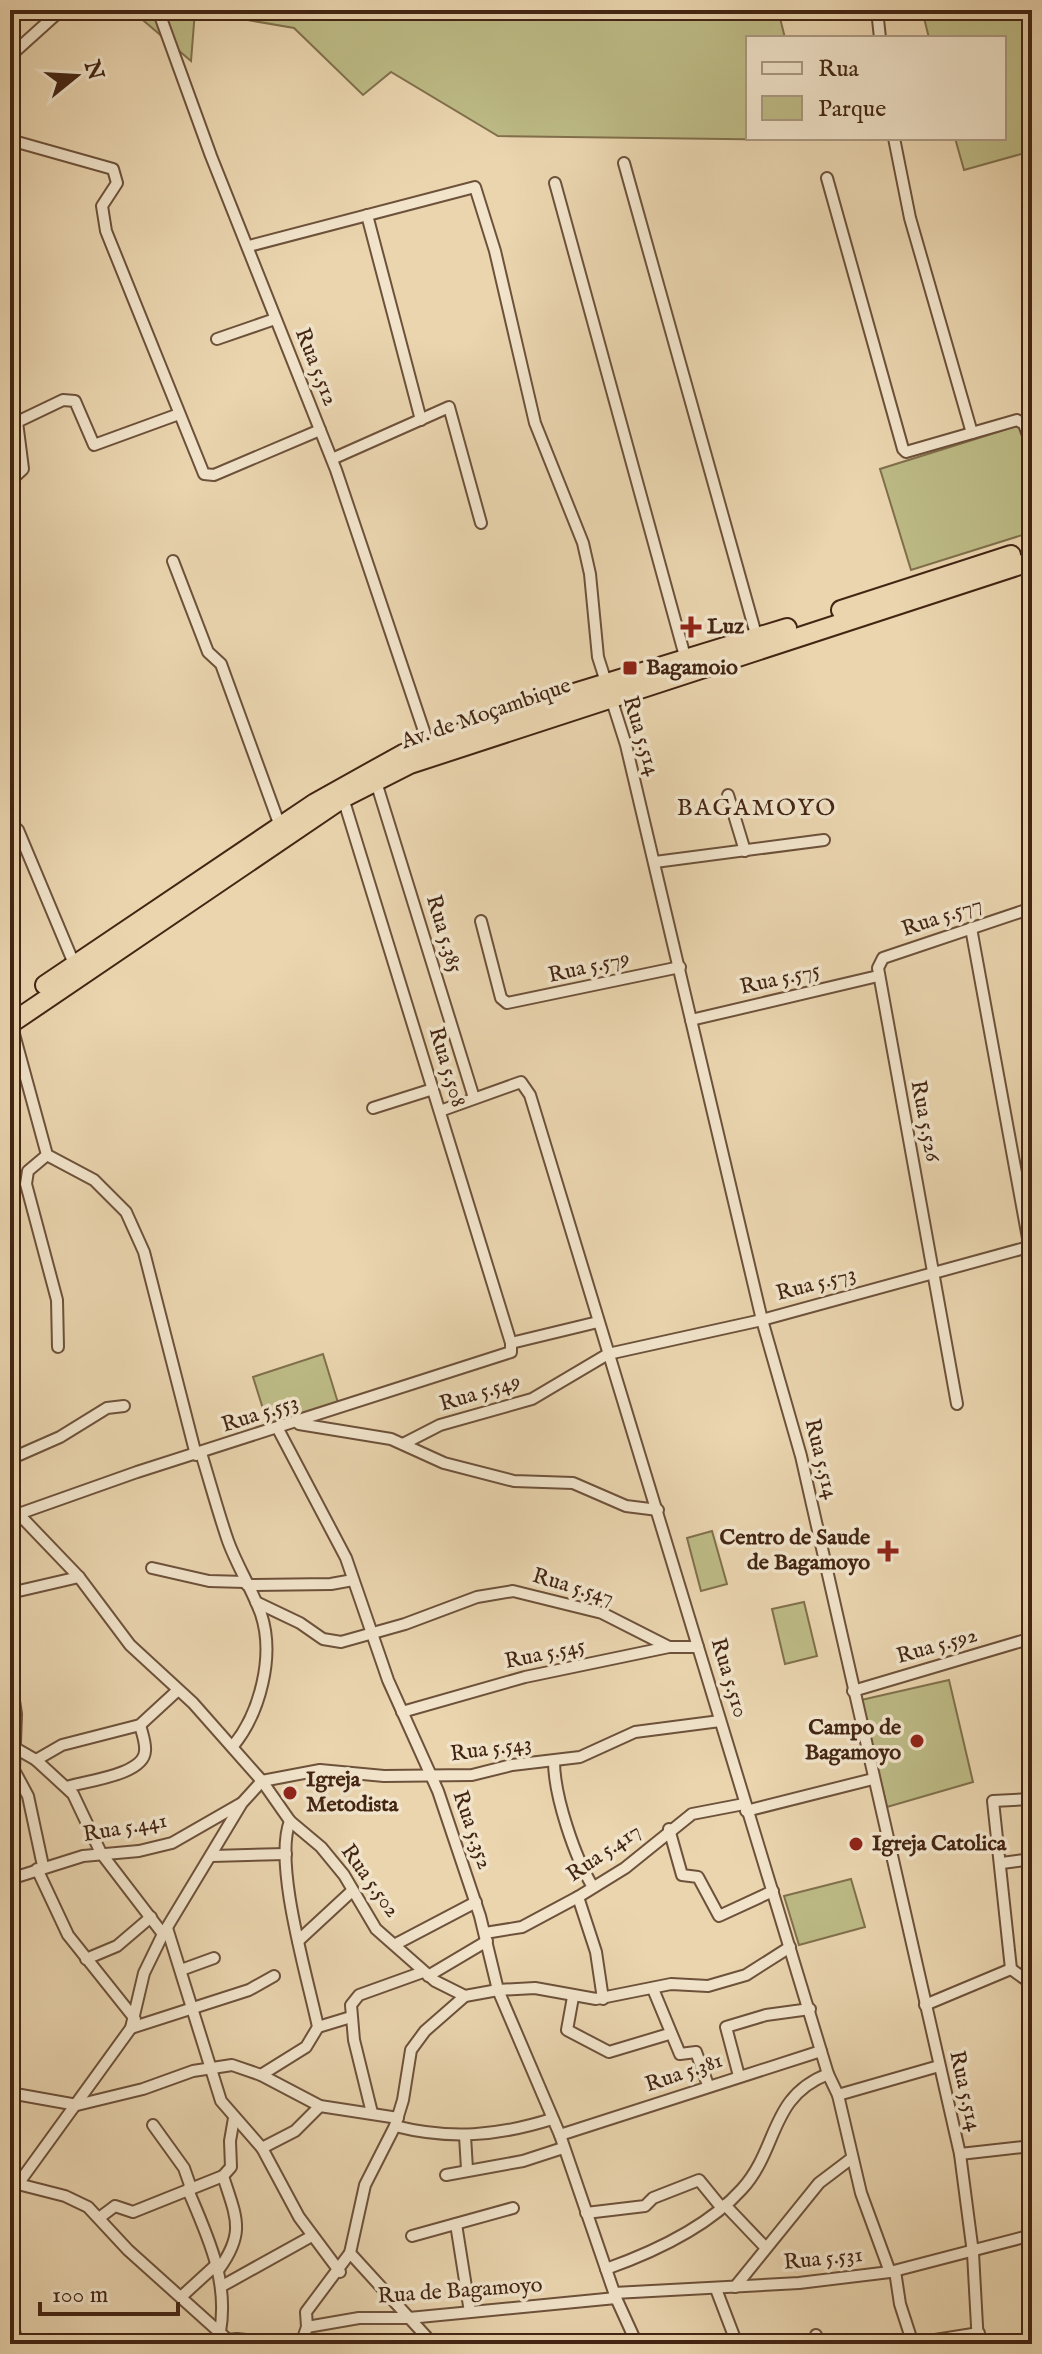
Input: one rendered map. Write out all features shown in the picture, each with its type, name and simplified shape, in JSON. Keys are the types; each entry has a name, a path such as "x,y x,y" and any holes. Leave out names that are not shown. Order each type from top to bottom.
{"highway":[{"name":"Av. de Moçambique","path":"607,691 686,660 1032,549"},
{"name":"Av. de Moçambique","path":"10,1019 75,966 333,791 428,743 1032,561"},
{"name":"Av. de Moçambique","path":"10,1019 343,798 433,755 559,703"}],"street":[{"path":"10,56 61,10"},
{"name":"Rua 5.512","path":"158,10 211,156 332,459 428,743"},
{"path":"877,10 880,36"},
{"path":"10,140 113,169 117,183 102,206 106,231 207,477 320,430"},
{"path":"894,140 910,218 972,433"},
{"path":"624,163 757,638"},
{"path":"827,178 903,449 906,452 926,448 1017,420 1024,424 1032,447"},
{"path":"555,183 686,660"},
{"name":"Rua 5.514","path":"367,215 475,187 501,277 535,423 583,543 590,574 595,642 607,691 626,745 762,1320 801,1456 960,2154 973,2253 978,2339"},
{"path":"249,246 367,215 421,420"},
{"path":"217,339 275,319"},
{"path":"10,481 23,469 15,431 17,422 63,400 75,401 94,445 179,414"},
{"path":"332,459 449,407 481,523"},
{"path":"173,561 208,652 221,664 280,826"},
{"name":"Rua 5.385","path":"376,782 474,1098"},
{"path":"728,795 745,851"},
{"name":"Rua 5.508","path":"343,798 512,1346"},
{"path":"10,823 18,830 75,966"},
{"path":"655,862 824,840"},
{"name":"Rua 5.577","path":"878,976 883,958 1032,908"},
{"name":"Rua 5.579","path":"481,921 501,998 507,1003 680,967"},
{"path":"971,928 1032,1260"},
{"name":"Rua 5.575","path":"691,1020 878,976"},
{"name":"Rua 5.526","path":"878,976 957,1404"},
{"path":"10,1019 47,1155 94,1180 126,1212 144,1252 198,1454 228,1542 256,1602 265,1634 262,1675 250,1724 233,1746"},
{"name":"Rua 5.510","path":"474,1098 521,1082 530,1095 658,1510 745,1807 828,2074 838,2095 852,2158 892,2271 912,2344"},
{"path":"373,1108 433,1089"},
{"path":"440,1111 474,1098"},
{"path":"47,1155 28,1171 26,1184 57,1300 58,1347"},
{"name":"Rua 5.573","path":"608,1354 762,1320 1031,1246"},
{"name":"Rua 5.553","path":"14,1516 507,1354 512,1346 598,1322"},
{"name":"Rua 5.549","path":"403,1444 440,1425 532,1399 608,1354"},
{"path":"10,1459 60,1437 107,1408 124,1406"},
{"path":"297,1423 403,1444 444,1463 514,1481 573,1483 626,1506 658,1510"},
{"name":"Rua 5.352","path":"278,1429 320,1506 353,1580 402,1712 431,1774 476,1902 498,1990"},
{"name":"Rua 5.502","path":"10,1505 14,1516 79,1577 130,1645 233,1746 290,1821 321,1847 371,1924 426,1974 465,1996"},
{"path":"152,1568 209,1581 246,1584 331,1584 353,1580"},
{"path":"10,1593 79,1577"},
{"name":"Rua 5.547","path":"256,1602 300,1623 323,1639 341,1642 373,1639 477,1597 507,1590 602,1613 669,1647"},
{"name":"Rua 5.592","path":"853,1691 1032,1638"},
{"name":"Rua 5.545","path":"402,1712 504,1682 669,1647 698,1647"},
{"path":"10,1674 16,1714 12,1746 14,1770 28,1796 40,1868 51,1904 133,2023"},
{"path":"36,1760 62,1745 140,1725 178,1690"},
{"name":"Rua 5.543","path":"262,1781 320,1770 384,1776 472,1775 512,1765 580,1757 635,1732 720,1721"},
{"path":"67,1787 126,1771 143,1760 145,1750 140,1725"},
{"path":"12,1746 36,1760 67,1787 79,1802 101,1853 165,1931 181,1970 208,2067 221,2101 262,2148 312,2236 340,2272"},
{"path":"554,1761 555,1784 578,1861 593,1887"},
{"name":"Rua 5.417","path":"486,1937 522,1927 578,1897 625,1868 669,1829 700,1810 745,1807 873,1779"},
{"path":"230,2338 128,2250 99,2218 78,2201 14,2183 77,2105 86,2086 133,2023 144,1973 165,1931 242,1803 262,1781"},
{"path":"1032,1799 993,1801 1011,1969 1032,1984"},
{"name":"Rua 5.441","path":"10,1879 101,1853 172,1843 242,1803"},
{"path":"290,1821 286,1854 298,1941 318,2027"},
{"path":"669,1829 682,1875 698,1877 719,1916 773,1891"},
{"path":"212,1856 286,1854"},
{"path":"1002,1863 1032,1859"},
{"path":"298,1941 352,1891"},
{"path":"578,1897 596,1952 603,1999"},
{"path":"396,1944 476,1902"},
{"path":"86,1959 117,1946 151,1917"},
{"path":"372,2113 351,2005 359,1995 426,1974 486,1937"},
{"path":"301,2344 307,2327 306,2312 340,2272 350,2253 365,2185 396,2122 411,2050 425,2031 465,1996 535,1988 573,1997 603,1999 686,1983 694,1987 736,1980 790,1947"},
{"path":"181,1970 214,1958"},
{"path":"925,2005 1011,1969"},
{"path":"133,2023 192,2009 249,1990 274,1976"},
{"path":"653,1989 669,2034 680,2054 696,2052 708,2085"},
{"path":"498,1990 560,2135 615,2296 637,2344"},
{"path":"573,1997 567,2030 609,2052 669,2034"},
{"path":"739,2076 726,2027 766,2015 810,2009"},
{"path":"261,2075 306,2047 318,2027 351,2017"},
{"name":"Rua 5.381","path":"560,2135 821,2051"},
{"path":"10,2093 77,2105 143,2089 208,2067 232,2065 261,2075 320,2106 372,2113 434,2135 496,2133 552,2119"},
{"path":"838,2095 939,2066"},
{"path":"606,2269 672,2242 723,2206 750,2178 787,2102 810,2081 828,2074"},
{"path":"262,2148 295,2131 320,2106"},
{"path":"99,2218 115,2206 133,2212 223,2176 232,2164 230,2141 234,2118"},
{"path":"153,2125 184,2168 190,2185 188,2190 218,2267 230,2338"},
{"path":"465,2136 467,2169"},
{"path":"960,2154 1032,2146"},
{"path":"446,2175 523,2161 563,2148"},
{"path":"735,2287 819,2183 852,2158"},
{"path":"182,2296 218,2267 235,2248 237,2234 223,2176"},
{"path":"586,2213 645,2206 653,2198 699,2180 766,2248"},
{"path":"412,2236 513,2208"},
{"path":"456,2224 470,2312"},
{"name":"Rua 5.531","path":"615,2296 892,2271 973,2253 1032,2235"},
{"path":"222,2286 312,2236"},
{"path":"350,2253 433,2344"},
{"path":"716,2289 737,2344"},
{"name":"Rua de Bagamoyo","path":"307,2327 359,2318 409,2318 615,2296"},
{"path":"10,2313 17,2344"},
{"path":"176,2344 230,2338 282,2344"},
{"path":"912,2344 978,2339"}],"green space":[{"path":"131,10 778,10 784,36 746,36 746,139 498,136 391,72 363,95 294,28 195,11 191,61"},
{"path":"922,10 1032,10 1032,151 964,170 956,140 1006,140 1006,36 928,36"},
{"path":"1020,425 1032,463 1032,532 911,570 880,469"},
{"path":"323,1354 339,1406 269,1428 253,1377"},
{"path":"712,1531 727,1584 701,1591 687,1538"},
{"path":"804,1602 817,1656 785,1664 772,1609"},
{"name":"Campo de Bagamoyo","path":"949,1680 973,1782 887,1807 861,1700"},
{"path":"851,1879 865,1927 799,1945 784,1896"}],"place":[{"name":"Luz","path":"691,627"},
{"name":"Bagamoio","path":"630,668"},
{"name":"Centro de Saude de Bagamoyo","path":"888,1551"},
{"name":"Campo de Bagamoyo","path":"917,1741"},
{"name":"Igreja Metodista","path":"290,1793"},
{"name":"Igreja Catolica","path":"856,1844"}],"district":[{"name":"BAGAMOYO","path":"757,808"}]}
